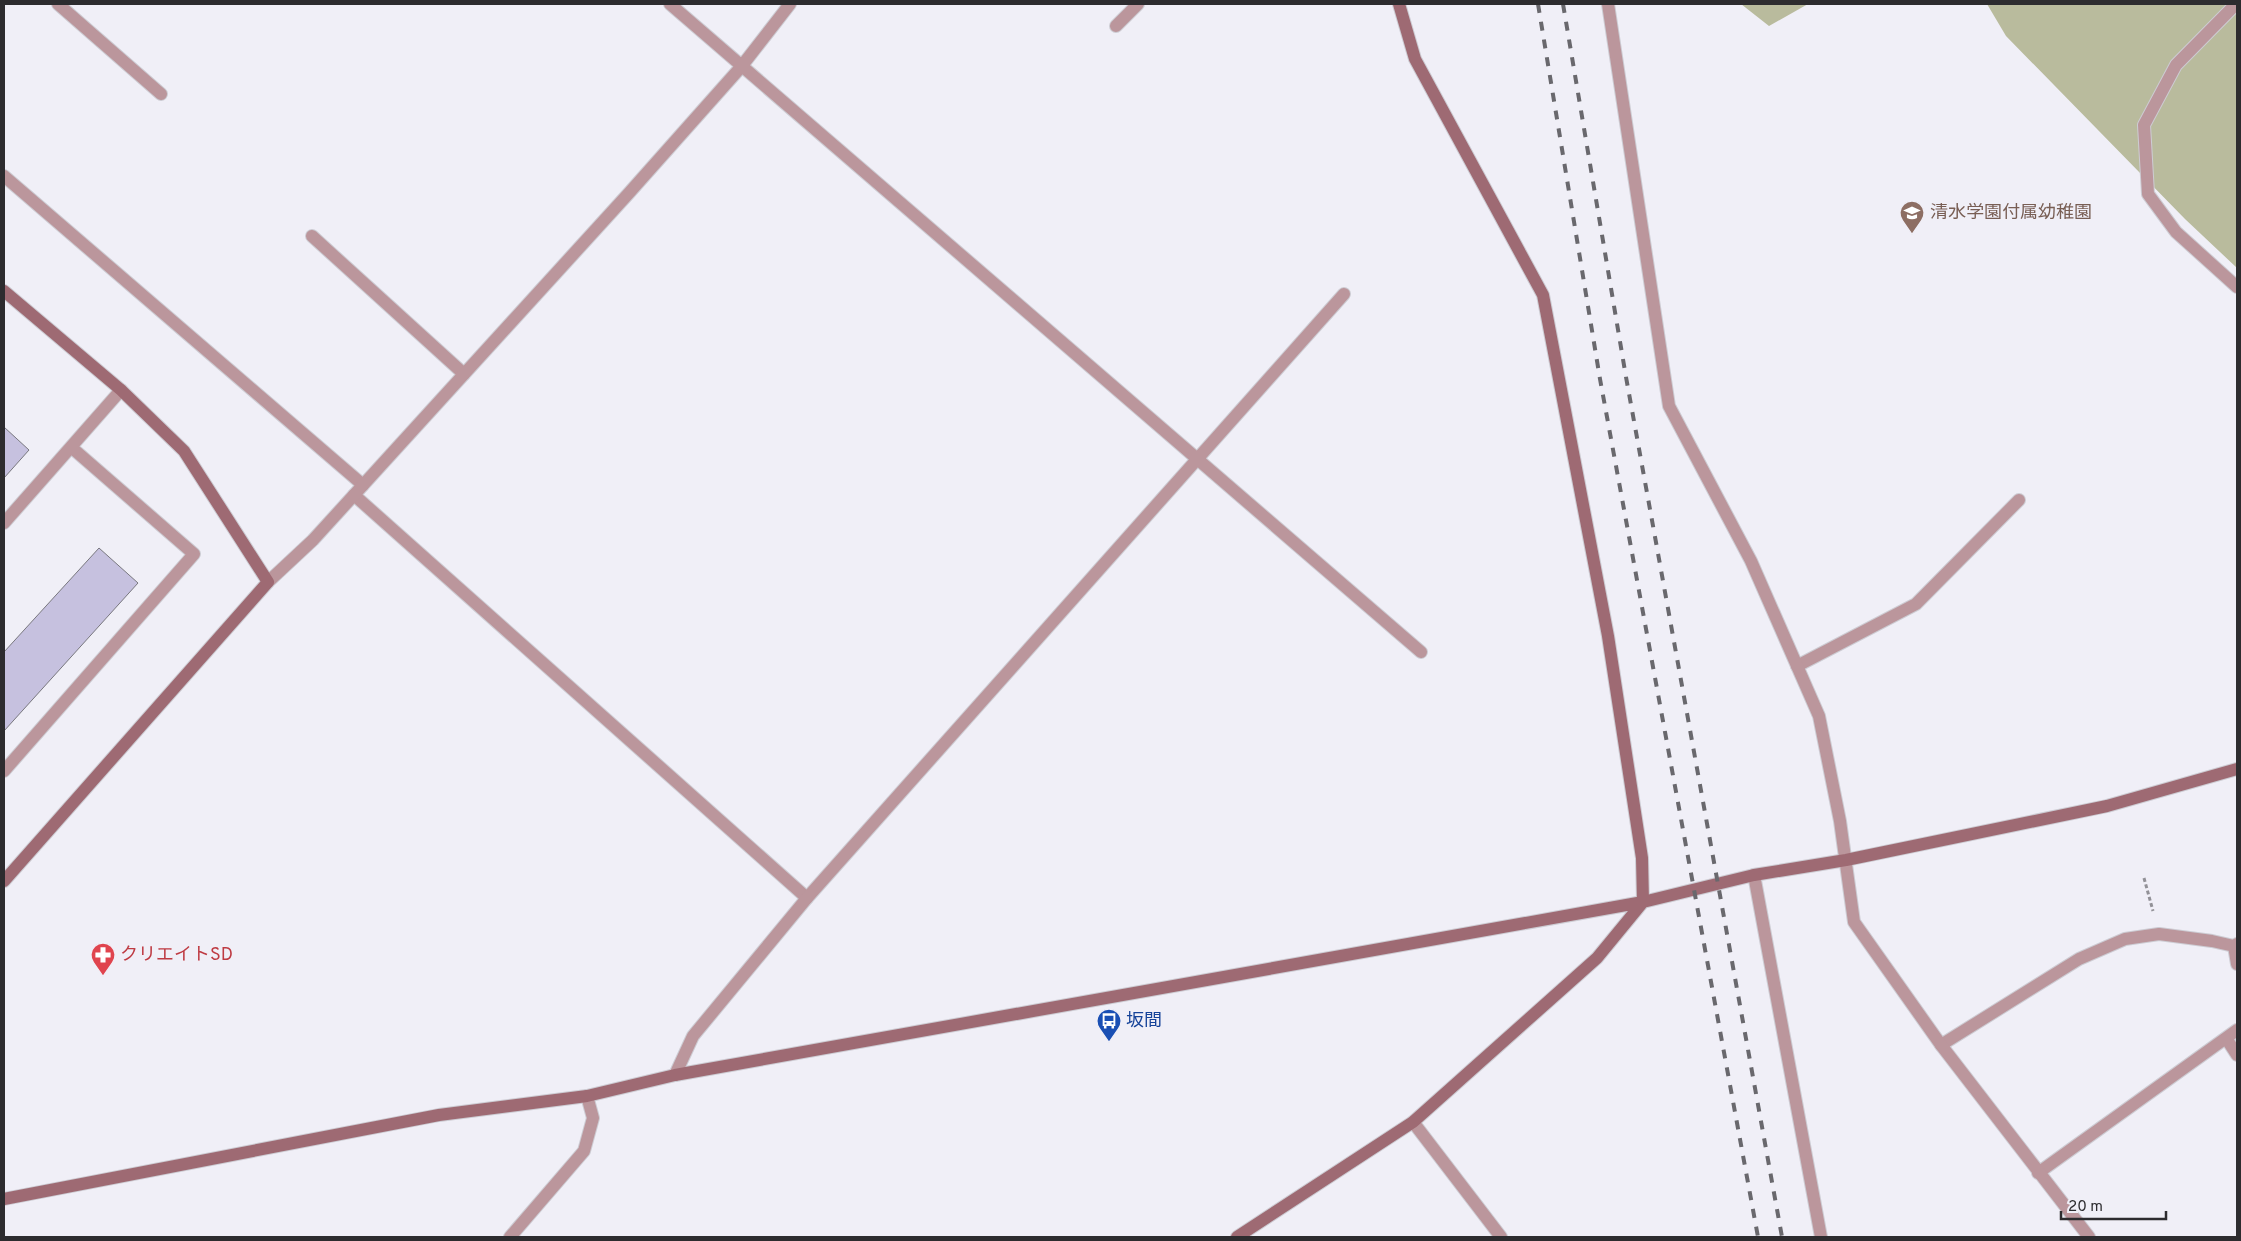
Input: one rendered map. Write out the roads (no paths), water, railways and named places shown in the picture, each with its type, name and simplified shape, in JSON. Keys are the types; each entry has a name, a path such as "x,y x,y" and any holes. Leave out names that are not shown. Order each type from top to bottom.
{"street":[{"path":"58,4 161,94"},
{"path":"670,4 1420,652"},
{"path":"4,881 268,582 313,540 741,67 790,4"},
{"path":"1116,26 1138,4"},
{"path":"1238,1237 1413,1122 1597,958 1643,902 1642,858 1608,636 1543,295 1414,59 1398,4"},
{"path":"1608,4 1668,406 1750,561 1819,716 1840,821 1854,922 1941,1045 2089,1237"},
{"path":"2236,4 2176,65 2144,125 2148,194 2176,232 2237,287"},
{"path":"4,176 363,485"},
{"path":"312,236 464,374"},
{"path":"4,292 121,390 184,451 268,582"},
{"path":"675,1075 693,1036 807,898 1344,294"},
{"path":"4,523 121,390"},
{"path":"4,771 194,554 71,447"},
{"path":"354,495 807,898"},
{"path":"1797,666 1916,604 2019,500"},
{"path":"4,1199 439,1115 587,1096 675,1075 1643,902 1754,875 1846,860 2107,806 2237,769"},
{"path":"1754,875 1821,1237"},
{"path":"1941,1045 2079,959 2125,939 2159,934 2212,940 2235,945 2237,964"},
{"path":"2038,1173 2237,1030"},
{"path":"2226,1038 2237,1055"},
{"path":"510,1237 584,1151 593,1118 587,1096"},
{"path":"1413,1122 1501,1237"}],"railway":[{"path":"1538,4 1600,379 1758,1237"},
{"path":"1563,4 1626,377 1782,1237"}],"place":[{"name":"清水学園付属幼稚園","path":"1912,234"},
{"name":"クリエイトSD","path":"103,976"},
{"name":"坂間","path":"1109,1042"}]}
